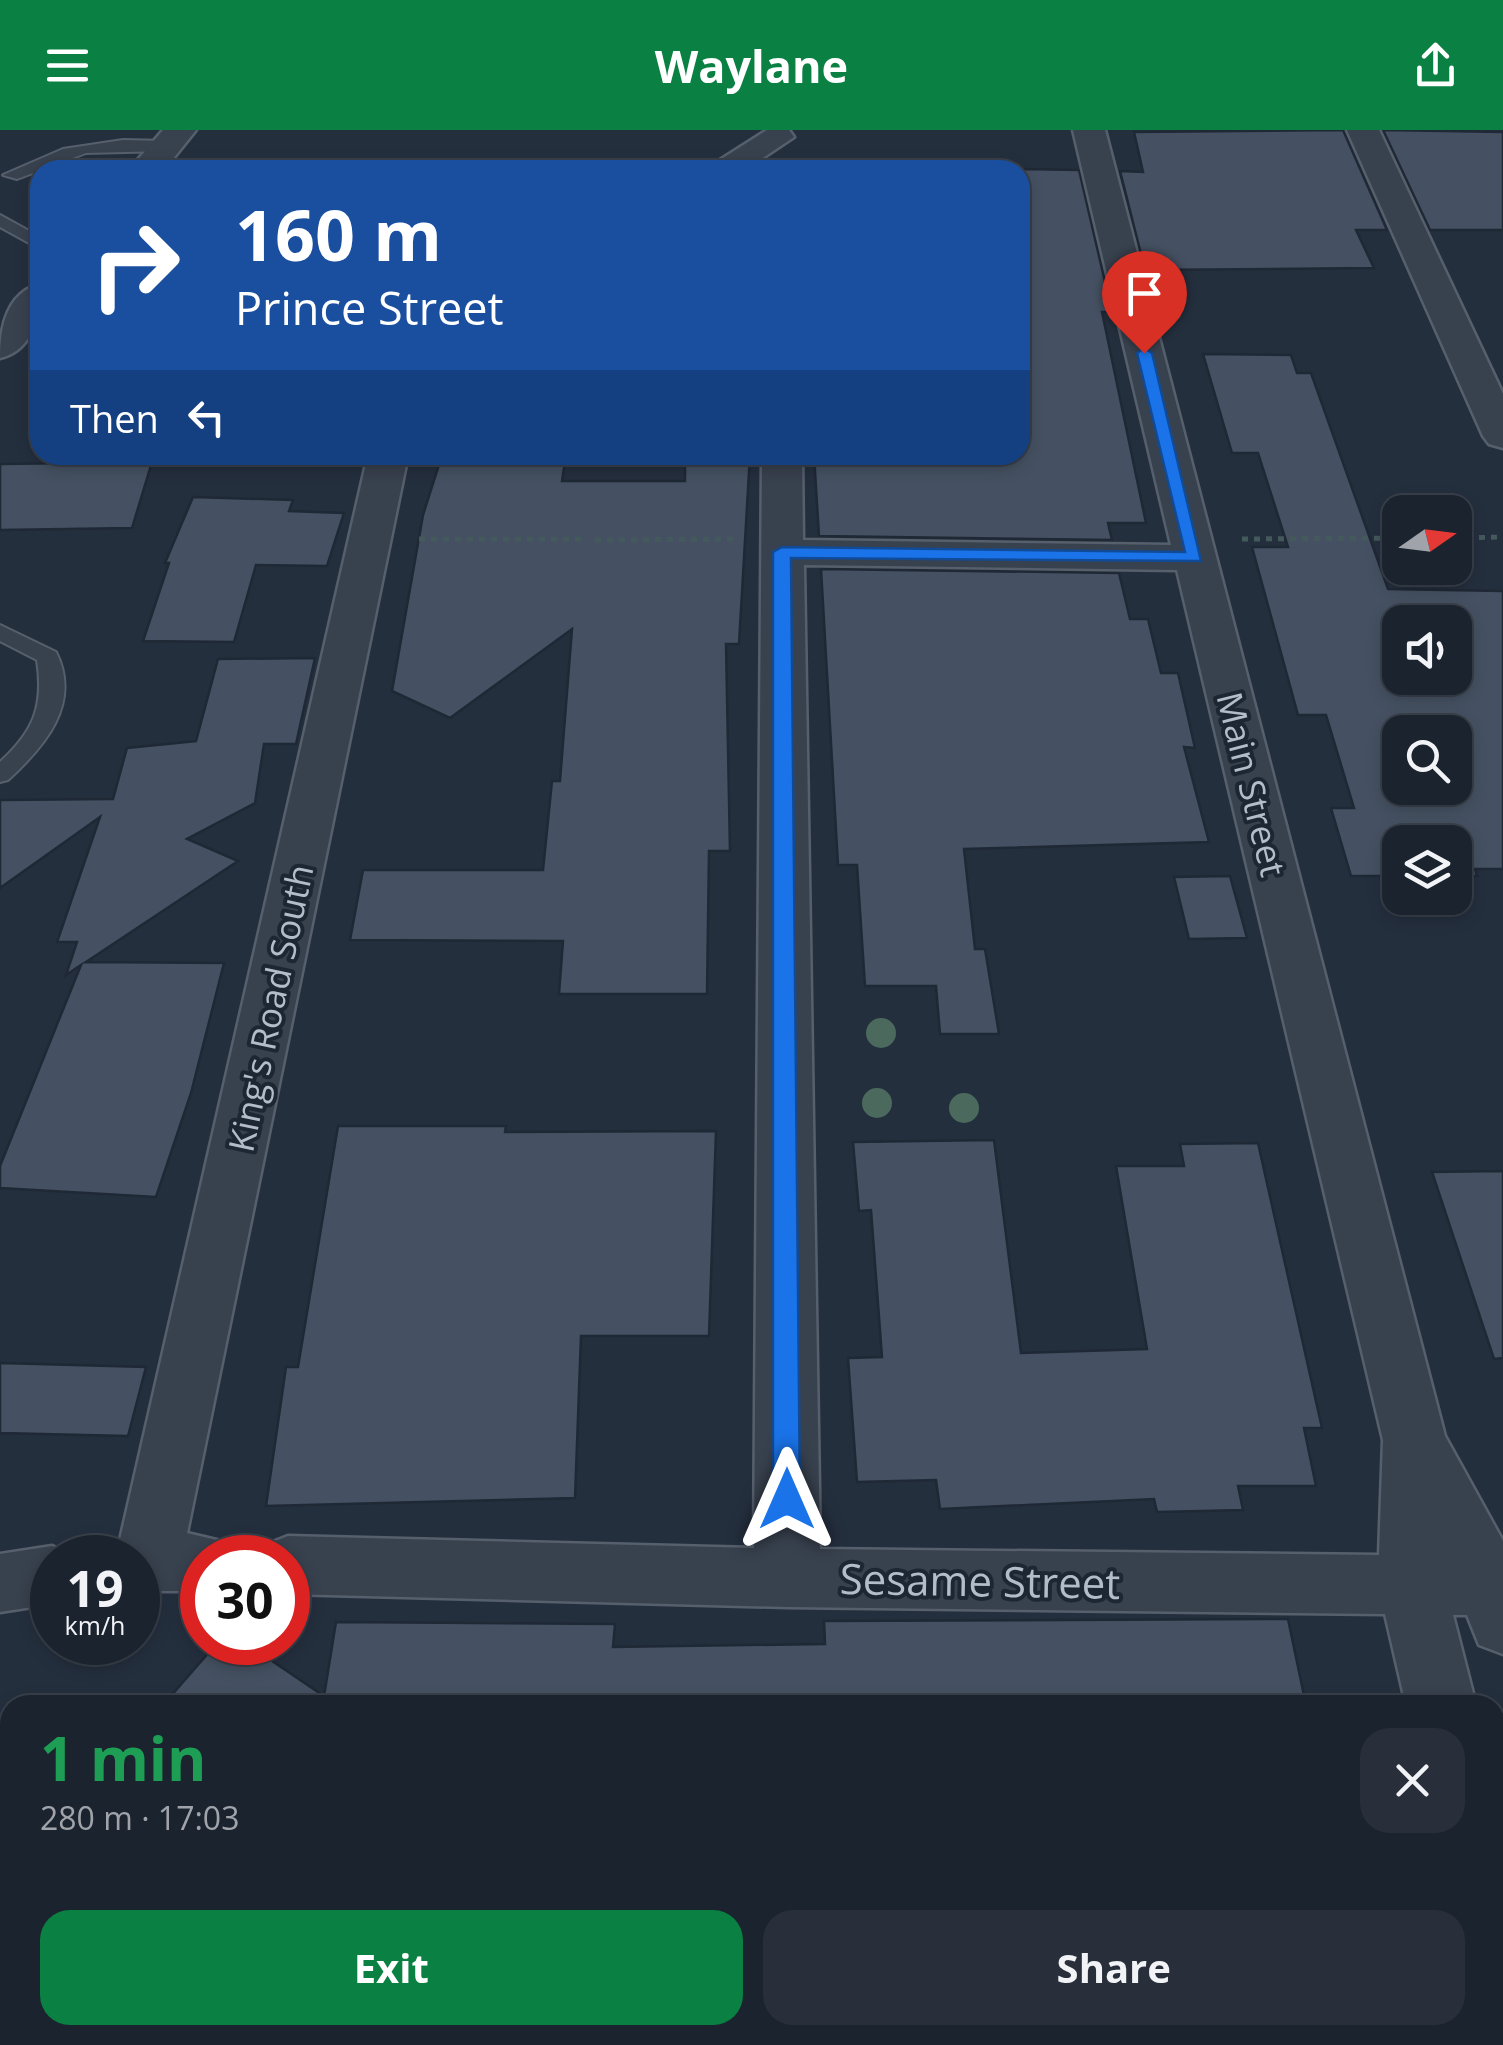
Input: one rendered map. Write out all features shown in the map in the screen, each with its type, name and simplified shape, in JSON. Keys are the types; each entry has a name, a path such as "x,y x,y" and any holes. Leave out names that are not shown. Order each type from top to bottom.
{"street":[{"name":"Main Street","path":"1088,130 1414,1439 1498,1605"},
{"path":"1363,130 1503,436"},
{"path":"737,160 778,134 780,160"},
{"path":"0,348 30,308"},
{"name":"King's Road South","path":"163,1562 386,465"},
{"path":"782,465 787,1578"},
{"path":"782,546 1193,548"},
{"name":"Main Street","path":"1414,1439 1412,1586 1438,1695"},
{"name":"Sesame Street","path":"310,1565 787,1578 1412,1586 1498,1605"},
{"path":"0,1584 30,1579"}],"lane":[{"path":"42,160 62,150 122,144 164,149"},
{"path":"11,175 30,166"},
{"path":"0,220 30,238"},
{"path":"0,632 48,657 53,680 50,718 42,736 0,775"}],"path":[{"path":"1472,538 1503,538"},
{"path":"1193,548 1382,539"},
{"path":"373,540 591,540 782,546"}],"building":[{"path":"1343,130 1387,230 1356,230 1374,268 1145,270 1120,171 1143,172 1134,132"},
{"path":"1383,130 1503,132 1503,230 1430,230"},
{"path":"1030,169 1079,170 1112,312 1102,312 1146,523 1108,523 1112,540 819,536 815,465 1030,465"},
{"path":"1203,354 1291,355 1297,373 1311,373 1382,572 1382,585 1388,589 1503,591 1503,869 1475,869 1477,876 1472,876 1472,825 1382,825 1382,876 1351,876 1331,808 1354,808 1326,715 1298,715 1252,547 1288,547 1258,453 1232,453"},
{"path":"0,464 151,465 132,528 0,530"},
{"path":"439,465 564,465 562,481 685,481 685,465 749,465 739,644 726,644 730,851 709,851 707,994 559,994 563,941 350,940 363,870 543,870 552,781 560,781 572,629 450,718 392,691 423,515"},
{"path":"193,497 293,500 289,511 344,513 327,566 256,565 234,642 143,641 169,563 165,563"},
{"path":"821,569 1119,573 1130,619 1148,619 1161,673 1178,673 1195,748 1184,747 1209,842 964,849 975,949 985,949 999,1034 940,1034 936,986 865,986 857,865 838,865"},
{"path":"315,658 296,744 264,744 255,803 187,839 238,861 86,962 224,963 191,1093 156,1197 0,1188 0,1166 81,965 66,975 77,942 57,942 100,817 0,888 0,800 113,799 127,748 196,741 218,659"},
{"path":"1230,876 1247,938 1189,939 1174,877"},
{"path":"338,1126 506,1126 505,1132 716,1131 709,1336 581,1336 575,1498 266,1506 286,1367 298,1367"},
{"path":"994,1140 1021,1353 1147,1349 1116,1166 1184,1166 1180,1144 1258,1143 1322,1428 1304,1428 1316,1486 1238,1486 1243,1510 1157,1512 1154,1499 940,1509 936,1480 857,1482 848,1358 882,1357 871,1210 859,1211 853,1142"},
{"path":"1503,1171 1503,1358 1494,1359 1432,1172"},
{"path":"0,1363 146,1367 128,1436 0,1433"},
{"path":"1288,1619 1304,1695 324,1695 336,1622 615,1624 613,1647 825,1644 824,1621"},
{"path":"198,1665 278,1665 323,1695 172,1695"}],"route":[{"path":"787,1499 782,552 1195,558 1144,353"}]}
